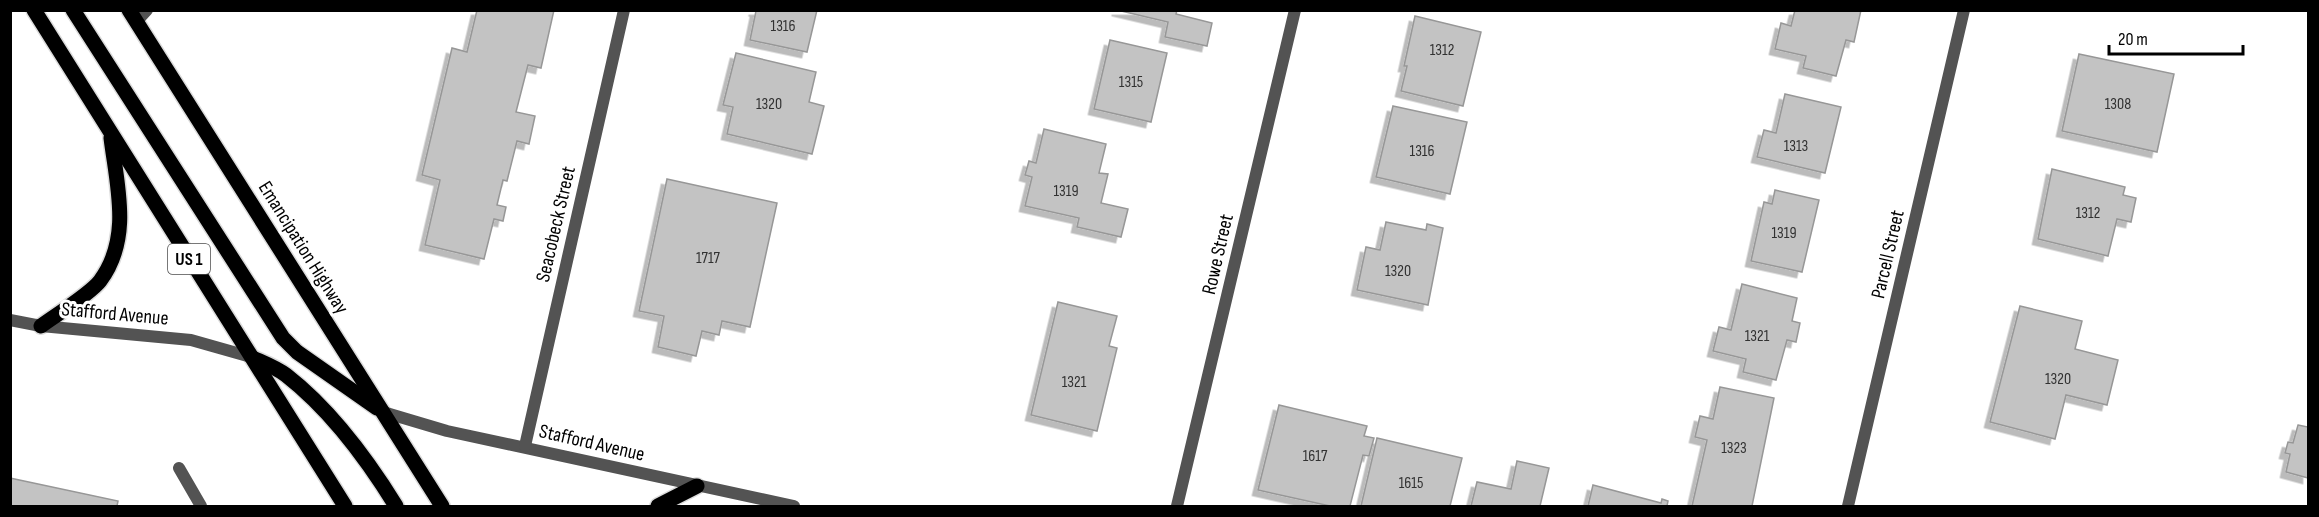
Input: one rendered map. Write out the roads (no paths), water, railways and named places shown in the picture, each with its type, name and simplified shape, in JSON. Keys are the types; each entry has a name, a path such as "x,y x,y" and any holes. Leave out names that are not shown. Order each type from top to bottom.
{"main road":[{"name":"US 1","path":"34,10 345,507"},
{"path":"72,10 283,338 297,352 383,412"},
{"name":"Emancipation Highway","path":"133,16 442,507"},
{"path":"41,326 100,281 120,242 120,211 110,132"},
{"path":"251,357 285,374 326,414 367,460 396,507"},
{"path":"658,507 697,486"}],"street":[{"path":"133,16 147,10"},
{"name":"Seacobeck Street","path":"525,446 624,10"},
{"name":"Rowe Street","path":"1177,507 1295,10"},
{"name":"Parcell Street","path":"1848,507 1964,10"},
{"name":"Stafford Avenue","path":"10,320 41,326 191,340 251,357"},
{"name":"Stafford Avenue","path":"383,412 447,431 525,446 697,486 745,501 794,507"},
{"path":"179,468 201,507"}]}
